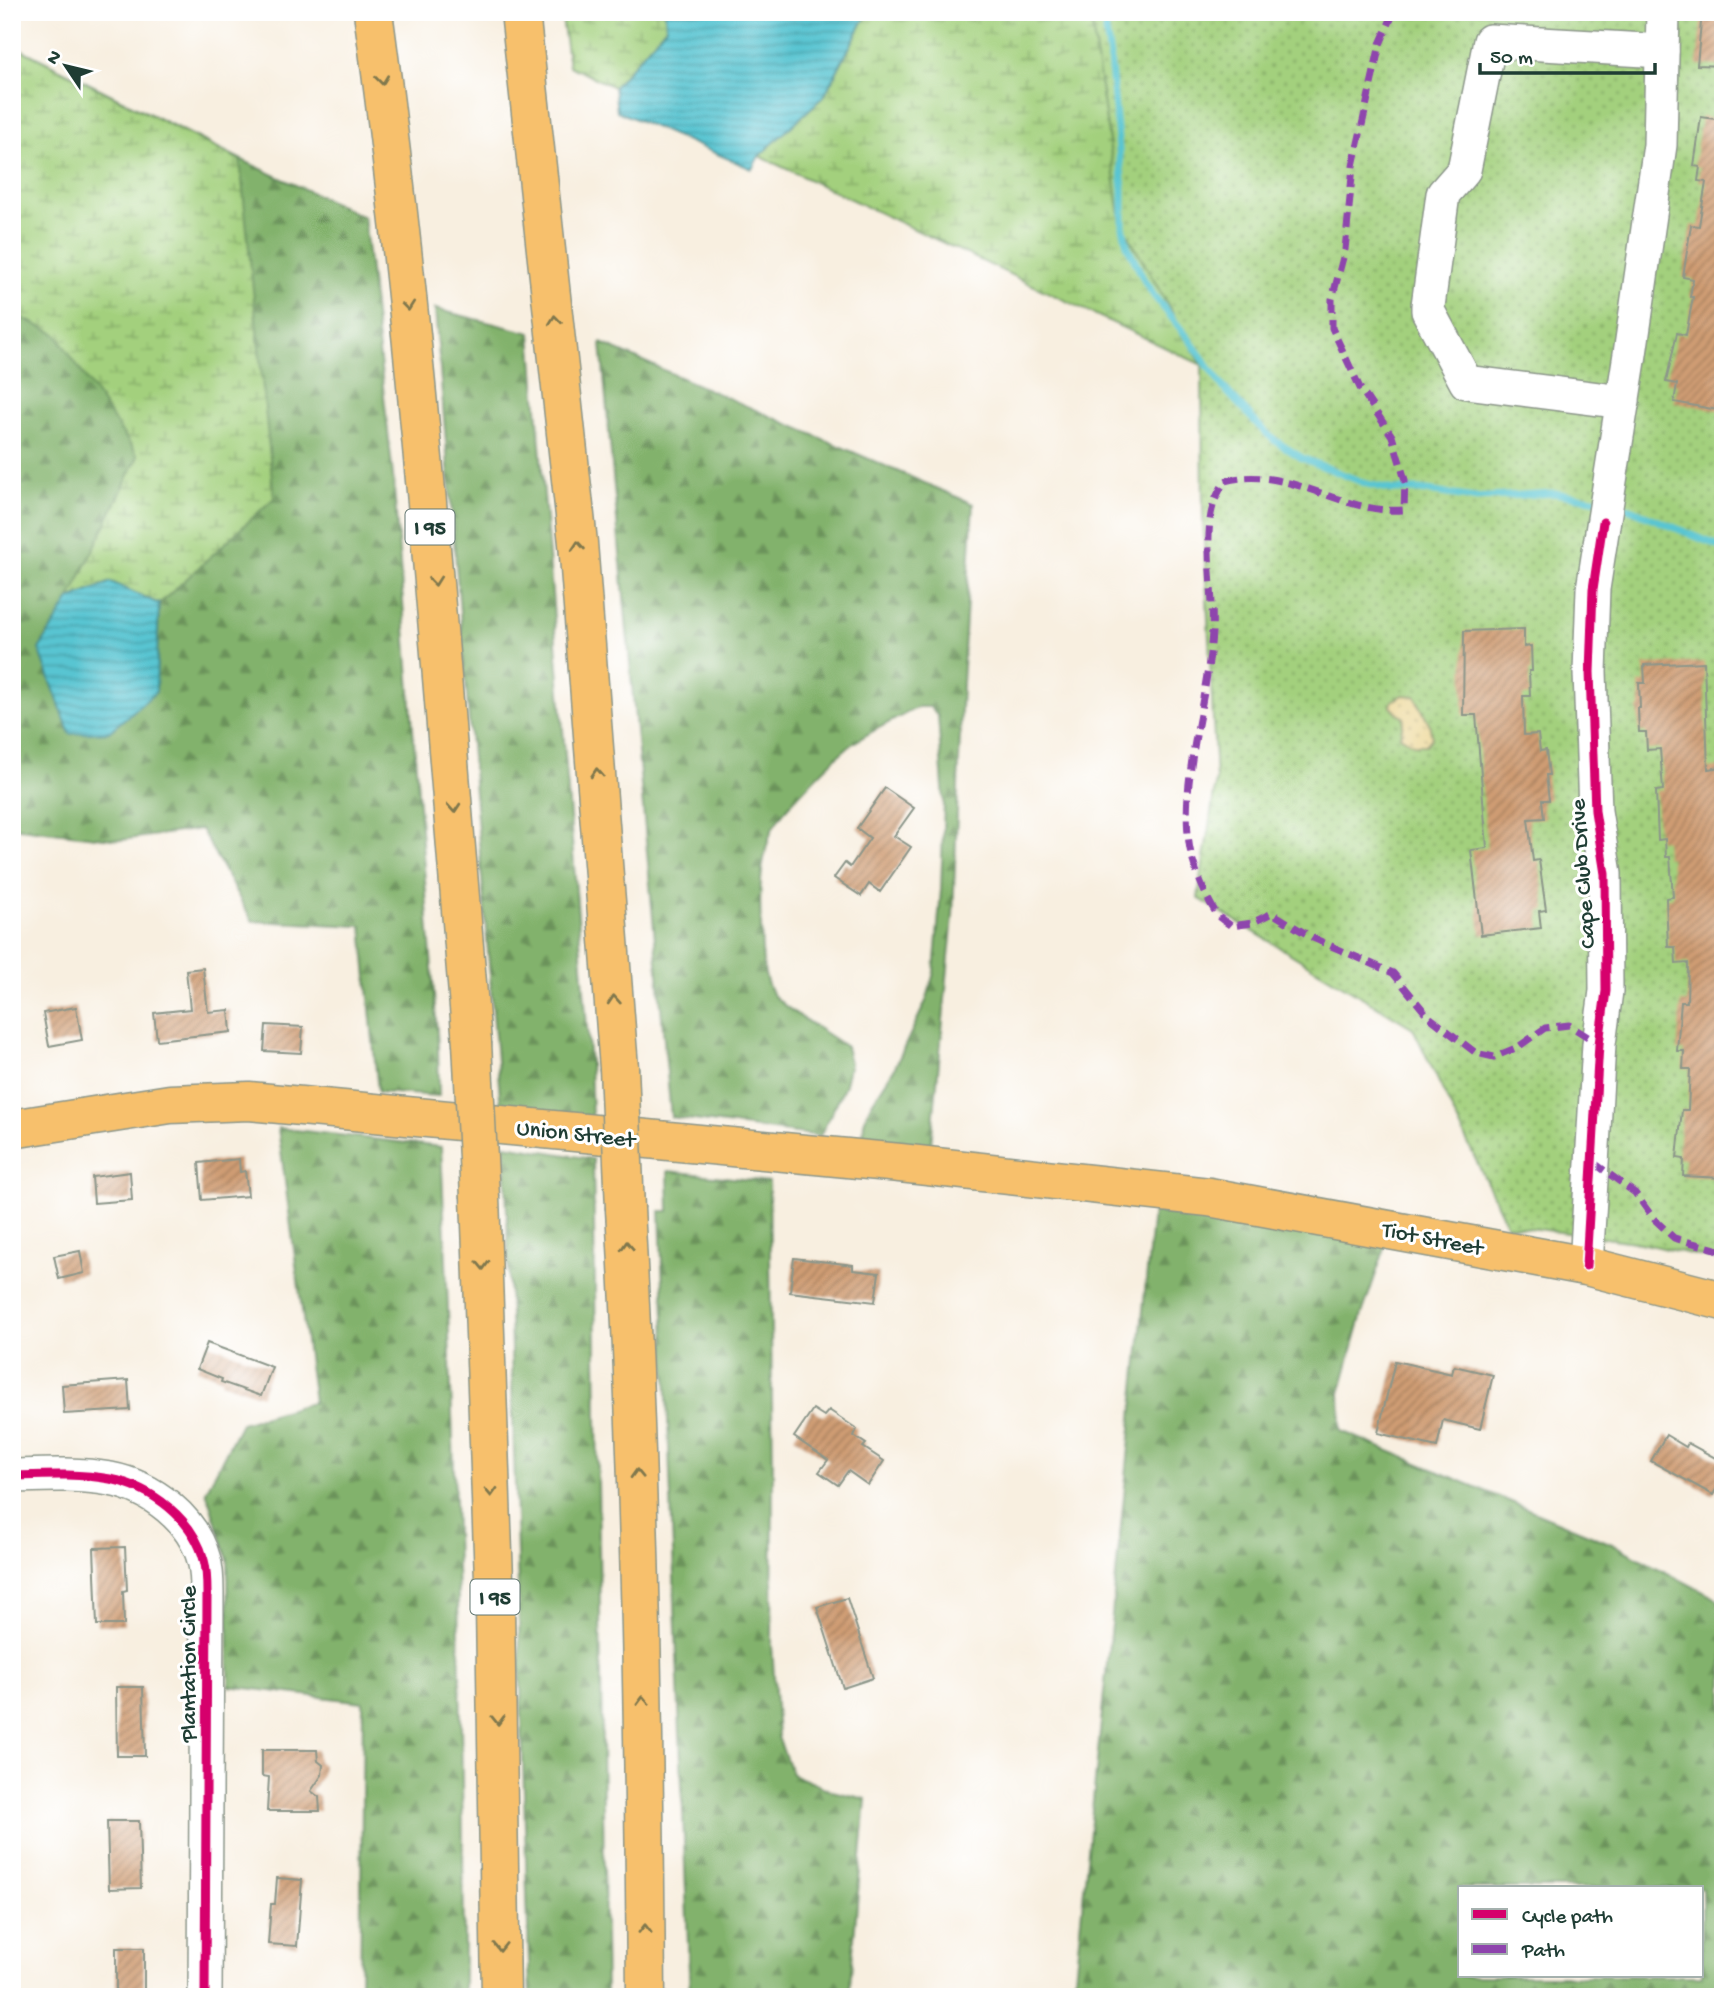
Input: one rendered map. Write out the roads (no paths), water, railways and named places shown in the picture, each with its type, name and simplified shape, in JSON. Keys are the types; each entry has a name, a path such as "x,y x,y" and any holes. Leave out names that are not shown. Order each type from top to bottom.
{"main road":[{"name":"I 95","path":"373,12 402,257 437,604 472,1043 496,1657 501,1997"},
{"path":"520,12 578,543 619,1068 631,1305 642,1654 646,1997"},
{"name":"Union Street","path":"12,1129 170,1104 270,1102 1140,1188"},
{"name":"Tiot Street","path":"1140,1188 1231,1200 1586,1266 1723,1301"}],"street":[{"name":"Cape Club Drive","path":"1586,1266 1599,1044 1606,991 1605,874 1595,811 1590,672 1593,589 1660,145 1663,12"},
{"path":"1623,402 1466,382 1428,311 1428,306 1443,194 1464,170 1490,41 1662,51"},
{"name":"Plantation Circle","path":"12,1476 74,1475 113,1479 145,1493 173,1509 193,1534 205,1562 205,1997"}],"water":[{"path":"665,12 868,12 824,96 759,156 752,169 617,111 614,87 666,27"},
{"path":"111,582 159,604 156,692 109,732 70,734 39,649 70,599"}],"waterway":[{"path":"1103,12 1110,57 1123,190 1123,227 1127,245 1154,296 1223,387 1260,427 1274,440 1302,458 1367,484 1393,490 1420,490 1475,498 1554,493 1599,500"},
{"path":"1614,502 1723,548"}]}
